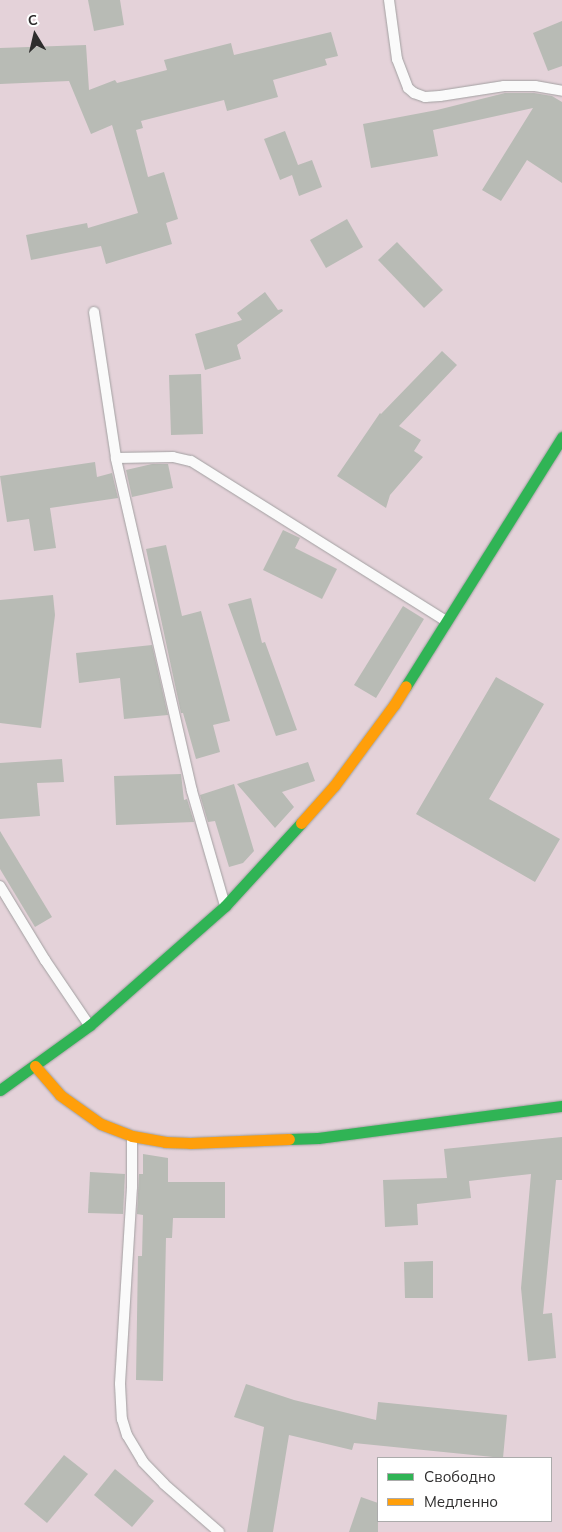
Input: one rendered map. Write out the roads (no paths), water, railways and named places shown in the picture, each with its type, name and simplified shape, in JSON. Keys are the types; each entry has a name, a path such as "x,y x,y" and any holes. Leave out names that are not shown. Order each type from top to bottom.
{"street":[{"path":"0,1090 90,1025 225,906 334,786 394,705 445,620 562,437"},
{"path":"35,1066 60,1095 80,1111 101,1124 132,1136 190,1143 318,1138 562,1106"}],"lane":[{"path":"389,0 397,58 408,88 414,93 425,97 440,96 504,86 535,86 562,91"},
{"path":"94,312 116,458 192,791 225,906"},
{"path":"116,458 173,457 191,461 445,620"},
{"path":"0,886 45,960 90,1025"},
{"path":"132,1136 132,1187 120,1384 122,1419 127,1436 143,1462 164,1484 219,1532"}]}
